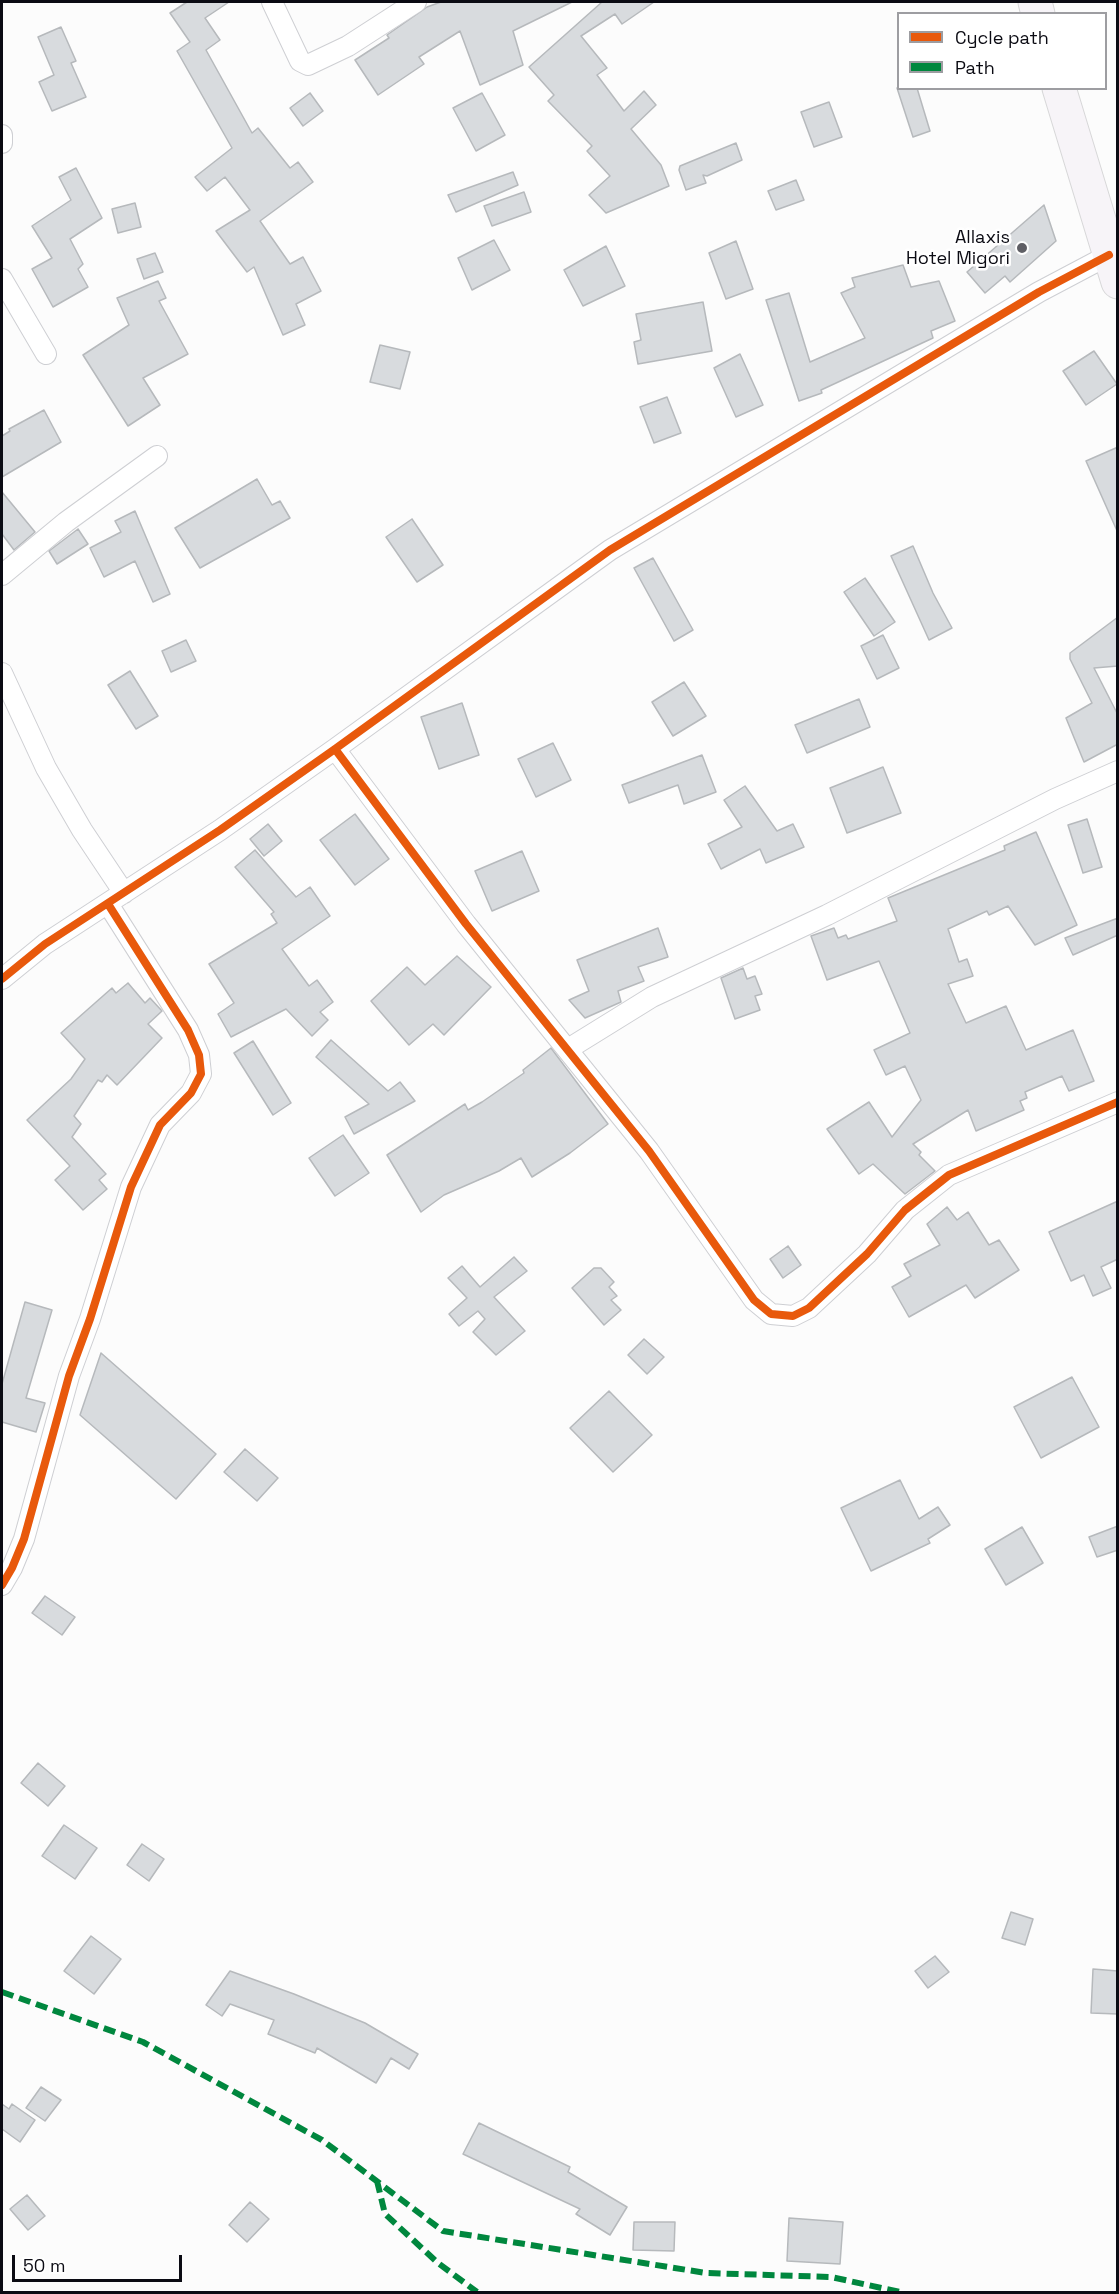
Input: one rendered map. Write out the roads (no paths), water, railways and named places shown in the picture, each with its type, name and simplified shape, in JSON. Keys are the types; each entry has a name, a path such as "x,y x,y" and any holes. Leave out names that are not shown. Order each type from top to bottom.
{"highway":[{"path":"1060,90 1113,269"}],"street":[{"path":"272,2 300,61 308,65 348,46 416,2"},
{"path":"2,135 2,143"},
{"path":"2,979 45,944 220,830 335,749 610,550 1039,292 1113,269"},
{"path":"2,279 46,354"},
{"path":"2,575 66,522 157,456"},
{"path":"2,673 46,768 188,1030 199,1056 201,1074 191,1093 160,1125 131,1187 90,1319 69,1376 24,1539 2,1585"},
{"path":"335,749 466,924 568,1049 674,1185 754,1300 764,1310 783,1317 793,1316 809,1308 854,1268 905,1210 949,1174 1118,1101"},
{"path":"568,1049 652,997 827,915 1055,800 1118,771"}],"place":[{"name":"Allaxis Hotel Migori","path":"1022,248"}]}
